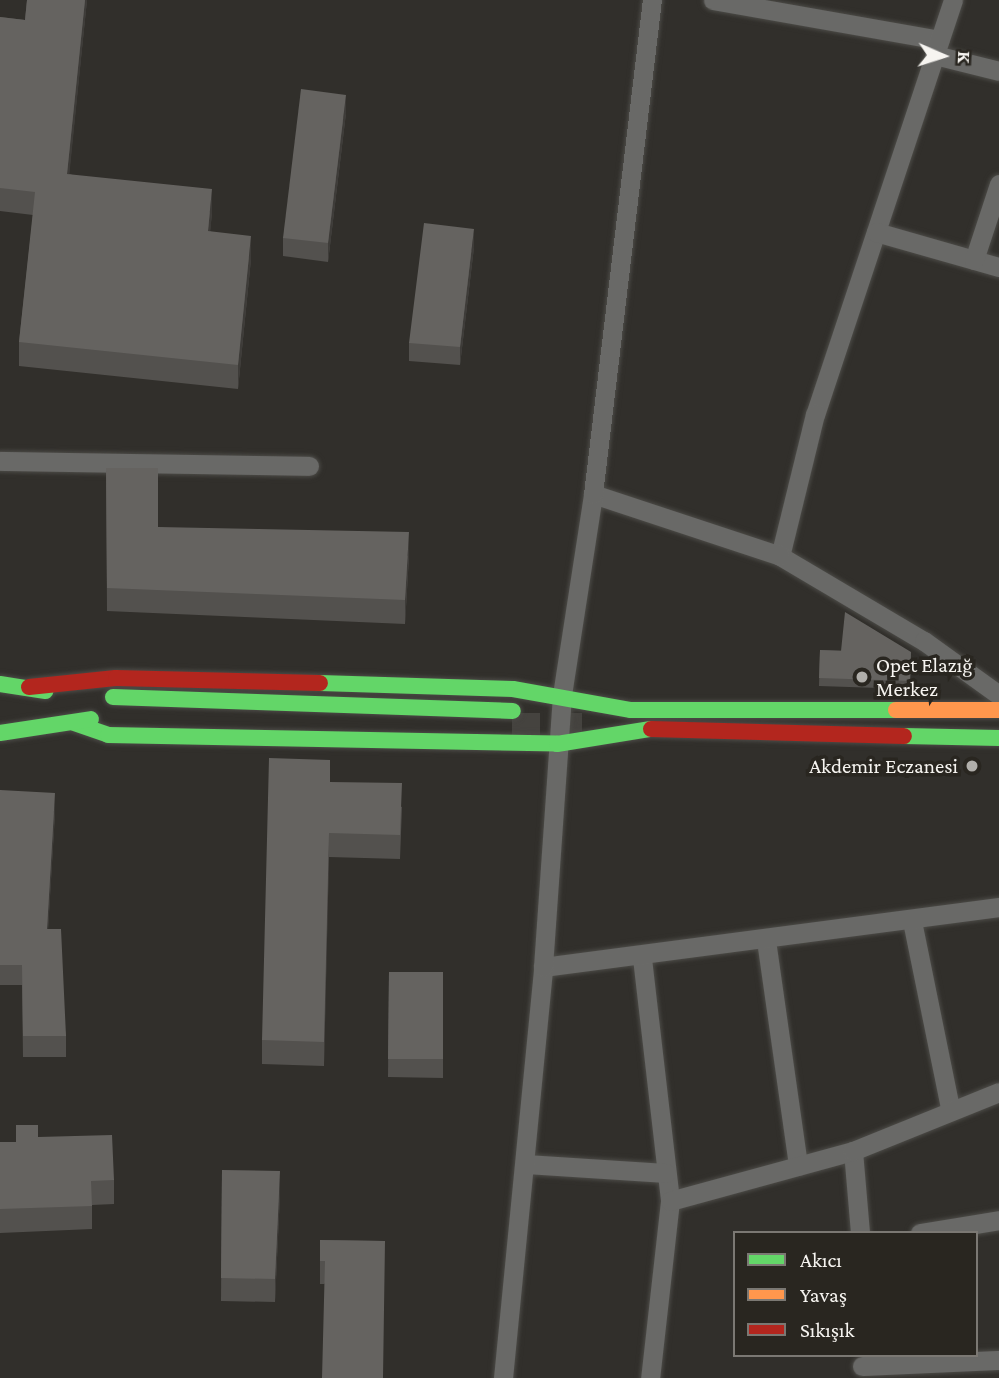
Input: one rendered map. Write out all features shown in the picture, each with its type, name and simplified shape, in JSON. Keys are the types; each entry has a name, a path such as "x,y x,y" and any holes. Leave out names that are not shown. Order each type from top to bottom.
{"main road":[{"path":"29,687 116,678 513,689 562,695 631,710 999,710"},
{"path":"0,684 29,687 60,695 512,719 111,715 0,733"},
{"path":"74,723 108,735 557,744 636,729 999,738"}],"street":[{"path":"503,1378 526,1164 562,695 593,494 652,0"},
{"path":"713,0 937,47 999,71"},
{"path":"780,556 816,414 953,0"},
{"path":"974,260 999,184"},
{"path":"876,232 999,267"},
{"path":"0,461 309,466"},
{"path":"593,494 780,556 925,641 999,695"},
{"path":"543,967 642,958 999,907"},
{"path":"912,921 950,1108"},
{"path":"766,940 798,1166"},
{"path":"642,958 670,1201 650,1378"},
{"path":"670,1201 853,1150 950,1108 999,1092"},
{"path":"853,1150 860,1231"},
{"path":"526,1164 666,1173"},
{"path":"932,1231 999,1220"},
{"path":"862,1367 999,1360"}],"building":[{"path":"27,0 85,0 67,174 212,189 208,231 251,236 238,365 19,342 35,192 0,188 0,17 25,20"},
{"path":"301,89 346,95 328,243 283,238"},
{"path":"424,223 474,229 460,347 409,343"},
{"path":"106,468 158,468 158,527 409,532 405,600 107,588"},
{"path":"845,612 911,652 910,681 819,678 820,650 841,651"},
{"path":"269,758 330,760 330,782 402,783 400,835 329,833 324,1042 262,1040"},
{"path":"0,790 55,793 47,929 61,929 66,1036 23,1036 22,965 0,965"},
{"path":"389,972 443,972 443,1059 388,1059"},
{"path":"16,1125 38,1125 38,1137 112,1135 114,1180 91,1181 92,1206 0,1209 0,1142 16,1142"},
{"path":"222,1170 280,1171 275,1279 221,1278"},
{"path":"320,1240 385,1241 383,1378 322,1378 325,1261 320,1261"}],"tunnel":[{"path":"512,727 586,727"}],"traffic: fast":[{"path":"320,683 513,689 631,710 896,710"},
{"path":"0,684 45,691"},
{"path":"113,697 513,711"},
{"path":"0,733 91,719"},
{"path":"74,723 108,735 557,744 651,729"},
{"path":"904,736 999,738"}],"traffic: slow":[{"path":"896,710 999,710"}],"traffic: jam":[{"path":"29,687 116,678 320,683"},
{"path":"651,729 904,736"}],"place":[{"name":"Opet Elazığ Merkez","path":"862,677"},
{"name":"Akdemir Eczanesi","path":"972,766"}]}
